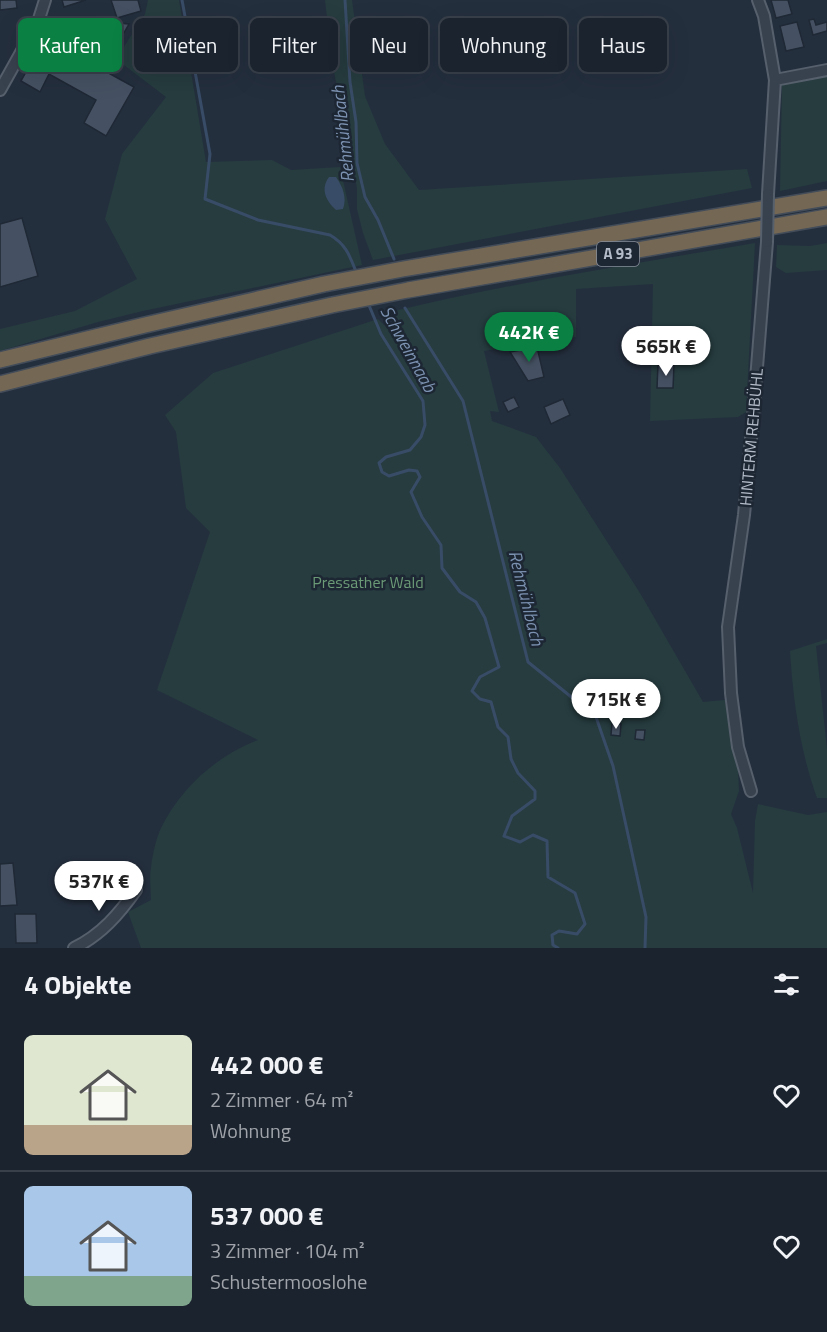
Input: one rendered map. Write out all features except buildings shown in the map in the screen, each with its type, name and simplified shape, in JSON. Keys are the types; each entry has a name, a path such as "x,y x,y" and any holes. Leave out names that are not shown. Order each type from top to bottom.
{"highway":[{"name":"A 93","path":"0,360 324,284 827,198"},
{"name":"A 93","path":"0,384 150,346 332,305 827,218"}],"street":[{"path":"0,90 38,22 45,0"},
{"name":"HINTERM REHBÜHL","path":"751,791 738,747 731,693 728,627 744,515 753,417 767,242 776,80 764,16 758,0"},
{"path":"776,80 827,70"},
{"path":"74,948 89,941 103,930 136,890"}],"green space":[{"path":"148,0 179,0 182,18 142,18"},
{"path":"325,0 352,0 354,18 350,18 350,72 362,72 365,96 385,144 419,190 747,169 752,188 373,260 357,209 357,188 334,72 338,72 338,18 327,18"},
{"path":"134,31 134,72 191,72 206,162 272,160 291,170 340,167 362,265 143,311 0,351 0,329 75,311 137,279 105,219 122,154 166,97 122,64 122,50"},
{"path":"827,73 827,181 780,191 782,83"},
{"name":"Pressather Wald","path":"755,243 746,412 738,417 650,421 653,284 576,289 576,337 484,351 499,412 490,411 492,421 536,437 560,468 640,593 703,702 725,700 738,770 739,791 731,814 737,828 753,893 755,821 758,804 808,815 827,812 827,948 141,948 128,912 151,900 150,876 153,853 159,832 169,813 189,787 214,764 258,740 157,690 210,532 186,508 176,432 165,415 213,373 378,319 394,335 401,331 390,312 526,283"},
{"path":"827,243 827,270 786,273 776,267 777,245 810,246"},
{"path":"827,639 827,643 816,646 827,749 827,798 817,798 798,725 790,651"}],"water":[{"path":"329,177 336,177 342,189 345,201 343,209 336,210 327,199 325,186"}],"waterway":[{"name":"Schweinnaab","path":"182,0 210,154 205,199 258,220 330,235 344,247 357,274"},
{"name":"Rehmühlbach","path":"345,0 350,82 356,122 357,163 365,197 378,220 394,259"},
{"name":"Schweinnaab","path":"368,303 381,334 423,401 425,425 421,437 410,450 386,457 379,463 382,472 389,476 409,470 417,471 420,477 411,492 422,517 441,545 442,568 460,592 476,602 485,618 499,667 480,677 472,691 480,699 491,702 498,727 508,737 511,759 518,773 535,791 535,799 512,816 504,836 520,842 533,835 547,841 548,877 575,893 585,924 577,934 559,931 552,935 553,945 558,948"},
{"name":"Rehmühlbach","path":"405,308 463,401 528,662 596,717 613,766 646,917 645,948"}]}
